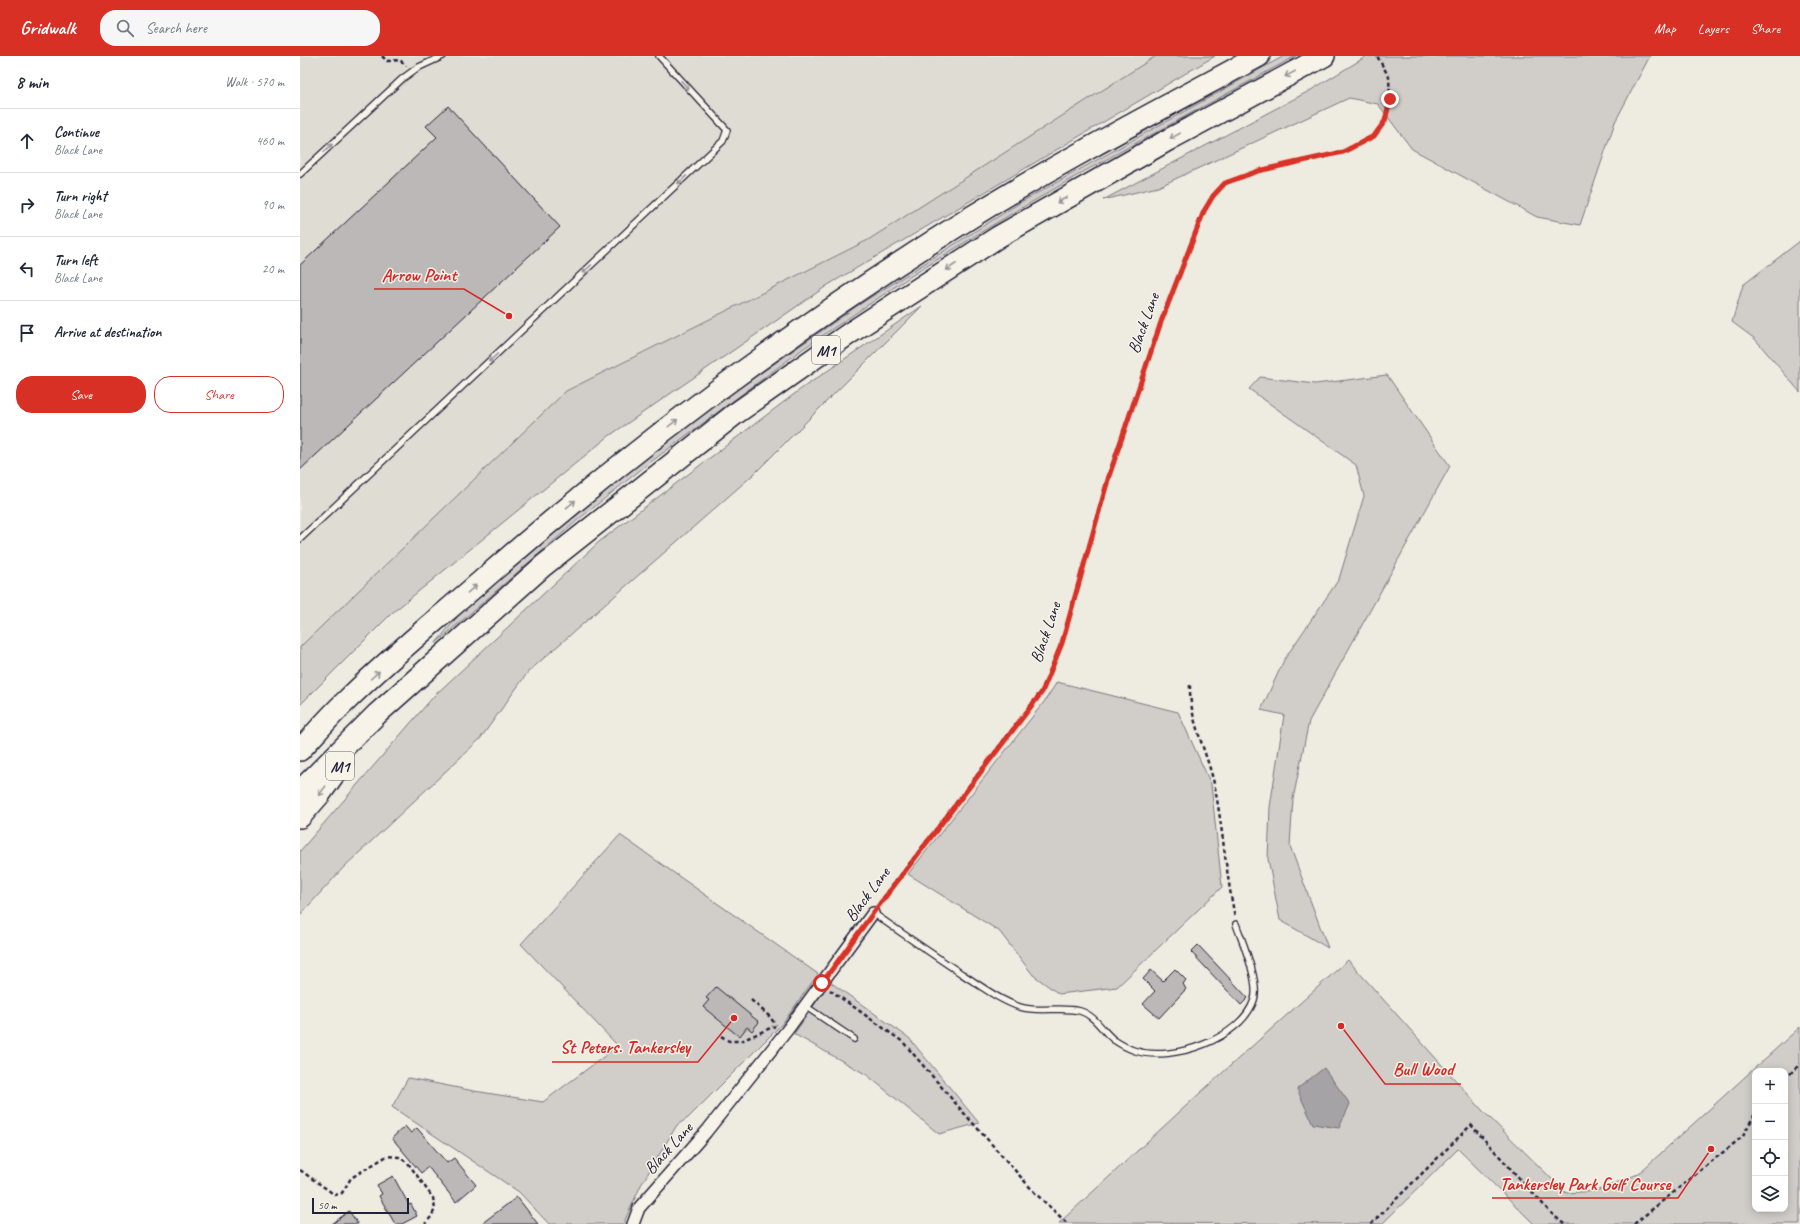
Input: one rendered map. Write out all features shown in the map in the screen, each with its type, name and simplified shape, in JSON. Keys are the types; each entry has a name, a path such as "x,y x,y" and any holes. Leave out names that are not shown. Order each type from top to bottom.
{"highway":[{"name":"M1","path":"300,750 346,701 486,576 594,485 715,391 820,315 974,216 1056,168 1259,56"},
{"name":"M1","path":"300,791 377,714 543,566 735,414 850,333 998,237 1168,140 1324,56"},
{"name":"M1","path":"300,735 346,701"},
{"name":"M1","path":"300,817 320,794 377,714"}],"street":[{"name":"Black Lane","path":"633,1224 639,1208 706,1132 785,1033 873,913"}],"lane":[{"path":"300,174 402,78 443,56"},
{"path":"300,539 723,141 727,130 659,56"},
{"path":"873,913 997,997 1021,1008 1081,1011 1100,1025 1114,1040 1135,1050 1152,1054 1178,1052 1209,1042 1230,1031 1247,1013 1254,999 1255,986 1250,963 1236,924"},
{"path":"805,1006 854,1039"}],"path":[{"path":"382,56 387,61 400,60 411,72"},
{"name":"Black Lane","path":"873,913 1042,692 1062,643 1109,476 1161,322 1204,211 1213,196 1225,183 1258,171 1343,152 1374,136 1385,121 1390,99 1389,78 1377,56"},
{"path":"1190,685 1189,702 1191,713 1205,751 1215,787 1227,879 1236,924"},
{"path":"822,983 903,1042 1035,1193 1068,1224"},
{"path":"751,1000 785,1033"},
{"path":"721,1036 729,1041 741,1041 776,1025"},
{"path":"1788,1076 1800,1064"},
{"path":"1634,1224 1742,1138 1752,1120"},
{"path":"1371,1224 1471,1125 1551,1213 1564,1224"},
{"path":"300,1170 335,1195 342,1193 351,1178 387,1156 399,1157 408,1163 433,1198 435,1209 425,1224"}],"shaded area":[{"path":"300,56 1156,56 868,240 566,391 300,647"},
{"path":"1156,56 1215,56 828,285 609,436 392,613 300,705 300,647 566,391 868,240"},
{"path":"1284,56 1296,56 1085,171 996,223 911,276 804,348 644,467 579,519 435,644 459,615 552,534 637,464 715,405 857,306 1021,202"},
{"path":"1367,56 1650,56 1615,122 1580,225 1537,217 1412,149 1378,104 1349,98 1158,187 1103,200 1311,90"},
{"path":"1800,241 1800,392 1755,339 1732,322 1743,285"},
{"path":"922,306 754,474 528,672 480,739 344,867 300,915 300,851 434,696 600,541 801,389"},
{"path":"1387,375 1450,466 1309,721 1293,799 1290,846 1328,948 1280,920 1268,859 1270,807 1284,715 1261,710 1284,660 1339,579 1364,496 1356,465 1249,389 1260,377 1315,384"},
{"path":"1057,682 1178,712 1211,784 1222,887 1117,987 1059,994 1033,975 999,931 908,874 1044,702"},
{"path":"620,835 818,974 782,1024 688,1118 677,1125 641,1185 625,1220 625,1224 549,1224 519,1192 392,1107 408,1078 474,1091 543,1102 618,1046 521,944"},
{"path":"1348,960 1483,1111 1566,1193 1596,1191 1638,1174 1752,1071 1752,1212 1788,1212 1788,1068 1755,1068 1800,1027 1800,1224 1534,1224 1458,1149 1382,1224 1059,1223 1200,1093"},
{"path":"830,982 909,1038 979,1123 939,1134 867,1075 794,1034"},
{"path":"1324,1068 1350,1104 1339,1128 1313,1124 1297,1089"}],"building":[{"path":"448,106 560,227 300,470 300,265 437,137 426,126"},
{"path":"1198,945 1248,998 1241,1005 1191,952"},
{"path":"1175,969 1186,980 1183,984 1186,989 1159,1018 1143,1004 1155,991 1143,979 1151,970 1163,981"},
{"path":"716,987 759,1022 752,1031 747,1027 740,1036 703,1007 709,1000 706,998"},
{"path":"405,1126 411,1133 417,1128 447,1163 454,1158 476,1185 456,1202 428,1167 421,1173 392,1138"},
{"path":"393,1176 409,1205 411,1204 417,1216 402,1224 395,1224 379,1196 382,1194 377,1185"},
{"path":"517,1197 538,1224 481,1224"},
{"path":"349,1211 358,1224 332,1224"}],"place":[{"name":"Arrow Point","path":"509,316"},
{"name":"St Peters. Tankersley","path":"734,1018"},
{"name":"Bull Wood","path":"1341,1026"},
{"name":"Tankersley Park Golf Course","path":"1711,1149"}],"route":[{"path":"822,983 873,913 1042,692 1062,643 1109,476 1161,322 1204,211 1213,196 1225,183 1258,171 1343,152 1374,136 1385,121 1390,99"}]}
